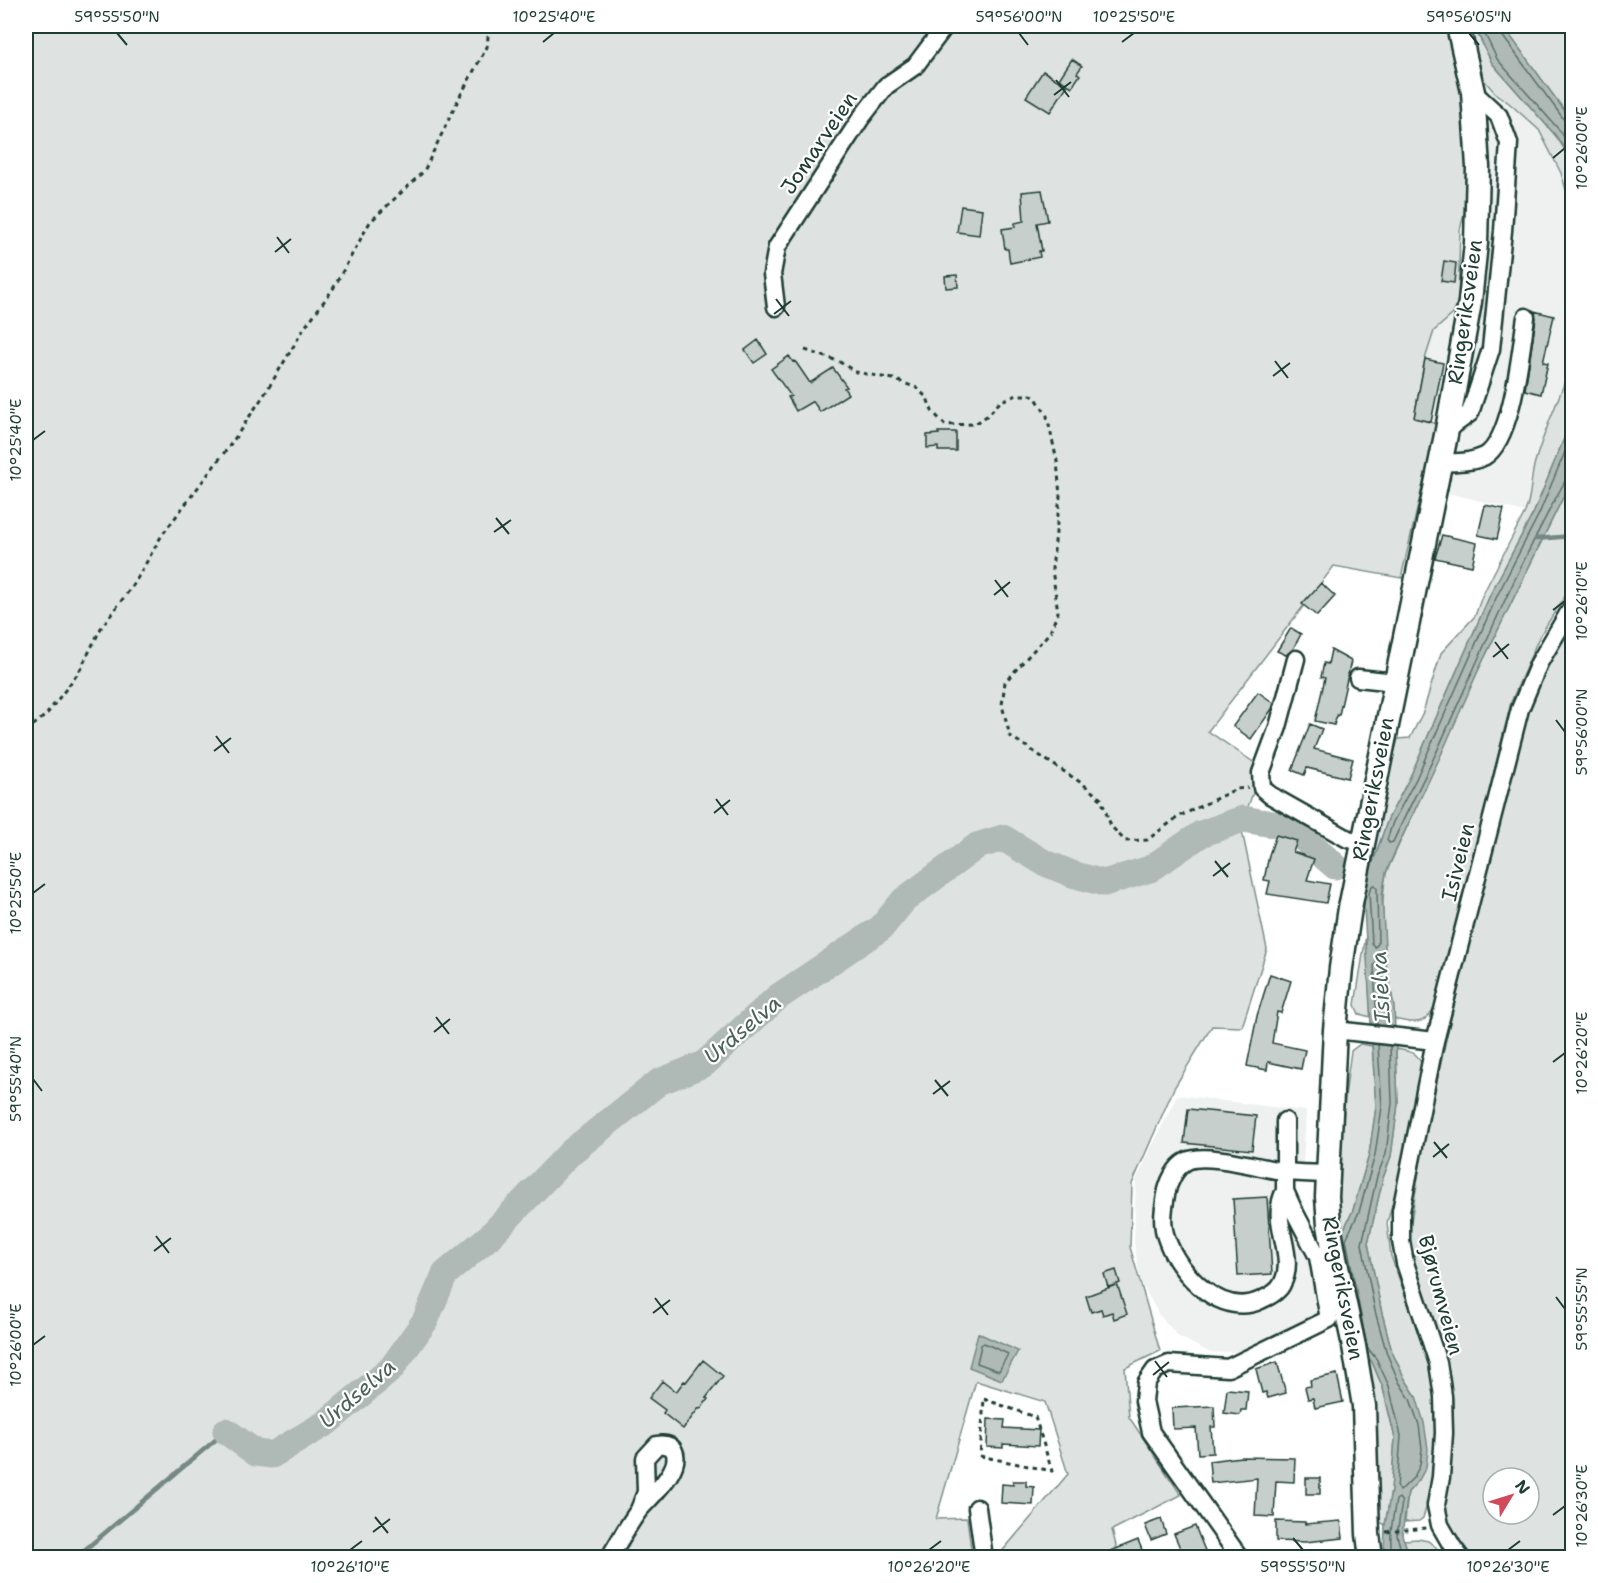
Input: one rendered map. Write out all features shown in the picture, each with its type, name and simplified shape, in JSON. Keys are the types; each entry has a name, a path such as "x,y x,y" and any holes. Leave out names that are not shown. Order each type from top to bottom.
{"main road":[{"name":"Ringeriksveien","path":"1371,1557 1368,1534 1364,1406 1329,1225 1328,1174 1335,1030 1341,968 1363,842 1447,430 1470,302 1476,243 1478,166 1473,92 1458,26"}],"street":[{"name":"Jomarveien","path":"776,307 772,274 777,247 861,118 886,86 915,66 945,26"},
{"path":"1447,430 1470,413 1491,349 1503,231 1509,143 1499,116 1473,92"},
{"path":"1440,463 1473,461 1487,455 1496,445 1512,403 1526,317"},
{"name":"Isiveien","path":"1435,1041 1520,709 1539,663 1572,607"},
{"path":"1296,659 1278,727 1261,773 1262,788 1270,795 1348,838 1363,842"},
{"path":"1358,678 1395,682"},
{"path":"1335,1030 1435,1041"},
{"name":"Bjørumveien","path":"1435,1041 1401,1211 1401,1241 1405,1263 1438,1364 1443,1396 1444,1433 1441,1477 1436,1504 1438,1515 1440,1525 1461,1557"},
{"name":"Ringeriksveien","path":"1240,1557 1151,1432 1144,1401 1146,1383 1155,1370 1168,1364 1228,1368 1329,1319 1318,1257 1285,1191 1286,1121"},
{"path":"1285,1191 1278,1210 1287,1266 1282,1285 1269,1296 1252,1304 1233,1303 1215,1298 1200,1287 1180,1264 1167,1240 1162,1216 1168,1186 1178,1168 1188,1161 1205,1159 1242,1163 1284,1172 1328,1174"},
{"path":"977,1508 984,1557"},
{"path":"609,1557 639,1510"}],"path":[{"path":"26,730 46,714 79,672 101,628 134,585 162,535 267,392 305,327 333,289 370,222 424,171 459,96 487,47 489,26"},
{"path":"805,350 838,361 856,372 893,379 917,388 927,398 932,411 945,425 975,424 988,415 1001,401 1017,395 1031,395 1036,398 1047,416 1057,461 1060,496 1052,570 1058,612 1050,632 1005,682 1002,705 1010,736 1083,784 1101,800 1111,826 1125,841 1147,840 1178,817 1236,789 1262,788"},
{"path":"984,1399 1035,1417 1052,1471 980,1456 984,1399"},
{"path":"1384,1532 1416,1530"}],"shaded area":[{"path":"26,26 1447,26 1466,120 1467,201 1460,230 1458,303 1453,314 1434,331 1425,359 1414,418 1437,424 1401,578 1334,566 1208,731 1262,768 1241,826 1267,949 1242,1027 1212,1026 1174,1088 1132,1184 1130,1247 1160,1351 1125,1368 1129,1417 1181,1495 1112,1530 1119,1557 993,1557 999,1555 1068,1474 1045,1402 976,1381 936,1519 967,1518 972,1557 26,1558"},
{"path":"1474,26 1492,63 1556,136 1572,160 1572,231 1569,200 1561,173 1539,130 1496,94 1484,80 1469,30"},
{"path":"1503,26 1572,26 1572,121"},
{"path":"1484,80 1496,94 1539,130 1561,173 1569,200 1572,231 1572,362 1536,458 1530,478 1529,503 1525,512 1444,492 1489,169 1490,140"},
{"path":"1457,304 1437,424 1414,418 1425,359 1434,331 1453,314"},
{"path":"1572,362 1572,419 1534,512 1491,593 1410,777 1388,819 1363,891 1383,791 1398,739 1410,738 1423,712 1441,653 1475,616 1482,596 1525,512 1535,462"},
{"path":"1572,479 1572,585 1539,637 1511,702 1439,999 1431,1013 1422,1021 1394,1019 1383,929 1383,895 1386,873 1477,673"},
{"path":"1572,621 1572,1557 1470,1557 1462,1548 1442,1512 1451,1442 1453,1400 1445,1363 1413,1263 1409,1242 1423,1145 1514,754 1535,688"},
{"path":"1366,935 1371,1017 1359,1014 1355,1005"},
{"path":"1360,1044 1372,1046 1376,1107 1369,1155 1353,1210 1340,1238 1340,1168 1345,1098 1351,1051"},
{"path":"1396,1049 1417,1055 1422,1068 1401,1172 1387,1223 1391,1256 1430,1365 1436,1399 1435,1460 1431,1491 1423,1518 1419,1521 1405,1522 1408,1492 1419,1480 1416,1396 1392,1352 1368,1243 1383,1178 1391,1156 1398,1104"},
{"path":"1177,1095 1306,1111 1303,1166 1290,1181 1283,1209 1309,1258 1316,1314 1248,1351 1211,1353 1179,1337 1159,1315 1141,1282 1134,1243 1136,1180"},
{"path":"1362,1350 1372,1362 1383,1388 1395,1438 1391,1491 1385,1525 1379,1521 1378,1516 1377,1444 1372,1391"},
{"path":"1404,1540 1428,1541 1448,1557 1410,1557"}],"water":[{"path":"1474,26 1503,26 1572,121 1572,160 1556,136 1492,63"},
{"name":"Isielva","path":"1572,419 1572,479 1477,673 1394,854 1386,873 1382,895 1386,963 1394,1006 1398,1104 1391,1156 1383,1178 1368,1243 1392,1352 1416,1396 1424,1423 1428,1449 1426,1467 1419,1480 1408,1492 1402,1535 1410,1557 1388,1557 1384,1552 1385,1525 1391,1491 1395,1438 1383,1388 1372,1362 1362,1350 1340,1238 1353,1210 1369,1155 1376,1107 1363,891 1388,819 1410,777 1491,593 1534,512"},
{"path":"978,1333 1018,1351 1002,1380 969,1367"}],"building":[{"path":"1072,59 1082,66 1077,73 1080,75 1072,87 1059,79"},
{"path":"1043,71 1067,86 1050,112 1026,97"},
{"path":"1042,190 1048,221 1037,223 1042,251 1039,251 1040,257 1010,263 1002,229 1015,227 1015,223 1024,221 1022,192"},
{"path":"961,206 982,209 979,235 957,232"},
{"path":"1444,261 1456,263 1454,283 1441,281"},
{"path":"957,275 958,287 946,288 945,276"},
{"path":"1534,311 1554,316 1543,362 1548,363 1541,394 1525,390 1536,318"},
{"path":"758,340 767,354 754,363 745,350"},
{"path":"789,356 810,383 833,368 847,387 844,388 848,394 820,412 813,401 796,411 788,397 791,396 771,369"},
{"path":"1425,359 1443,363 1431,422 1414,418"},
{"path":"938,432 956,432 956,451 938,451 938,447 927,448 927,435 939,434"},
{"path":"1485,505 1504,509 1497,539 1478,535"},
{"path":"1442,535 1477,543 1472,566 1435,558"},
{"path":"1321,583 1335,596 1317,616 1302,604"},
{"path":"1291,628 1301,634 1293,649 1286,655 1277,651"},
{"path":"1331,650 1351,661 1339,715 1334,725 1315,721 1325,678 1321,677 1324,663 1328,664"},
{"path":"1258,692 1274,703 1251,739 1233,726"},
{"path":"1310,724 1322,729 1314,749 1353,759 1348,778 1307,768 1304,775 1292,770"},
{"path":"1276,835 1297,841 1293,852 1314,859 1307,880 1330,884 1326,903 1267,894 1270,881 1264,880"},
{"path":"1270,974 1291,981 1281,1013 1277,1012 1272,1043 1305,1050 1301,1069 1268,1062 1267,1070 1247,1066 1257,1016"},
{"path":"1188,1109 1256,1116 1252,1150 1184,1143"},
{"path":"1267,1197 1272,1274 1238,1276 1233,1199"},
{"path":"1116,1270 1120,1283 1117,1284 1127,1314 1114,1319 1112,1312 1103,1315 1101,1309 1091,1312 1086,1296 1116,1285 1108,1287 1104,1274"},
{"path":"703,1360 723,1376 706,1398 708,1399 701,1409 699,1408 683,1429 663,1413 665,1410 649,1398 662,1381 676,1392"},
{"path":"1277,1362 1286,1393 1268,1398 1266,1392 1262,1393 1256,1369"},
{"path":"1337,1374 1343,1402 1315,1408 1313,1398 1308,1399 1305,1387 1311,1386 1310,1380"},
{"path":"1227,1389 1248,1391 1246,1410 1241,1410 1240,1415 1224,1413"},
{"path":"1214,1406 1215,1427 1211,1427 1213,1453 1198,1454 1196,1428 1173,1429 1172,1408"},
{"path":"988,1419 1005,1420 1004,1428 1039,1430 1038,1446 1003,1444 1003,1448 987,1447"},
{"path":"1241,1457 1295,1458 1294,1482 1276,1481 1274,1517 1255,1516 1257,1478 1211,1483 1209,1461"},
{"path":"1306,1478 1320,1478 1320,1494 1306,1494"},
{"path":"1013,1481 1026,1481 1026,1486 1034,1487 1033,1505 1001,1503 1002,1484 1013,1485"},
{"path":"1161,1519 1166,1534 1151,1540 1145,1525"},
{"path":"1276,1521 1305,1522 1305,1524 1341,1521 1343,1538 1305,1542 1276,1541"},
{"path":"1195,1526 1206,1553 1195,1557 1184,1557 1174,1534"},
{"path":"1138,1540 1145,1557 1096,1557"}],"waterway":[{"path":"1536,539 1572,536"},
{"name":"Urdselva","path":"226,1431 256,1453 272,1455 326,1423 391,1369 425,1321 445,1274 490,1236 571,1152 659,1082 704,1064 778,997 881,928 904,900 977,846 1003,838 1043,862 1072,874 1104,883 1150,869 1201,834 1243,819 1290,827 1335,866"},
{"path":"75,1558 226,1431"}]}
